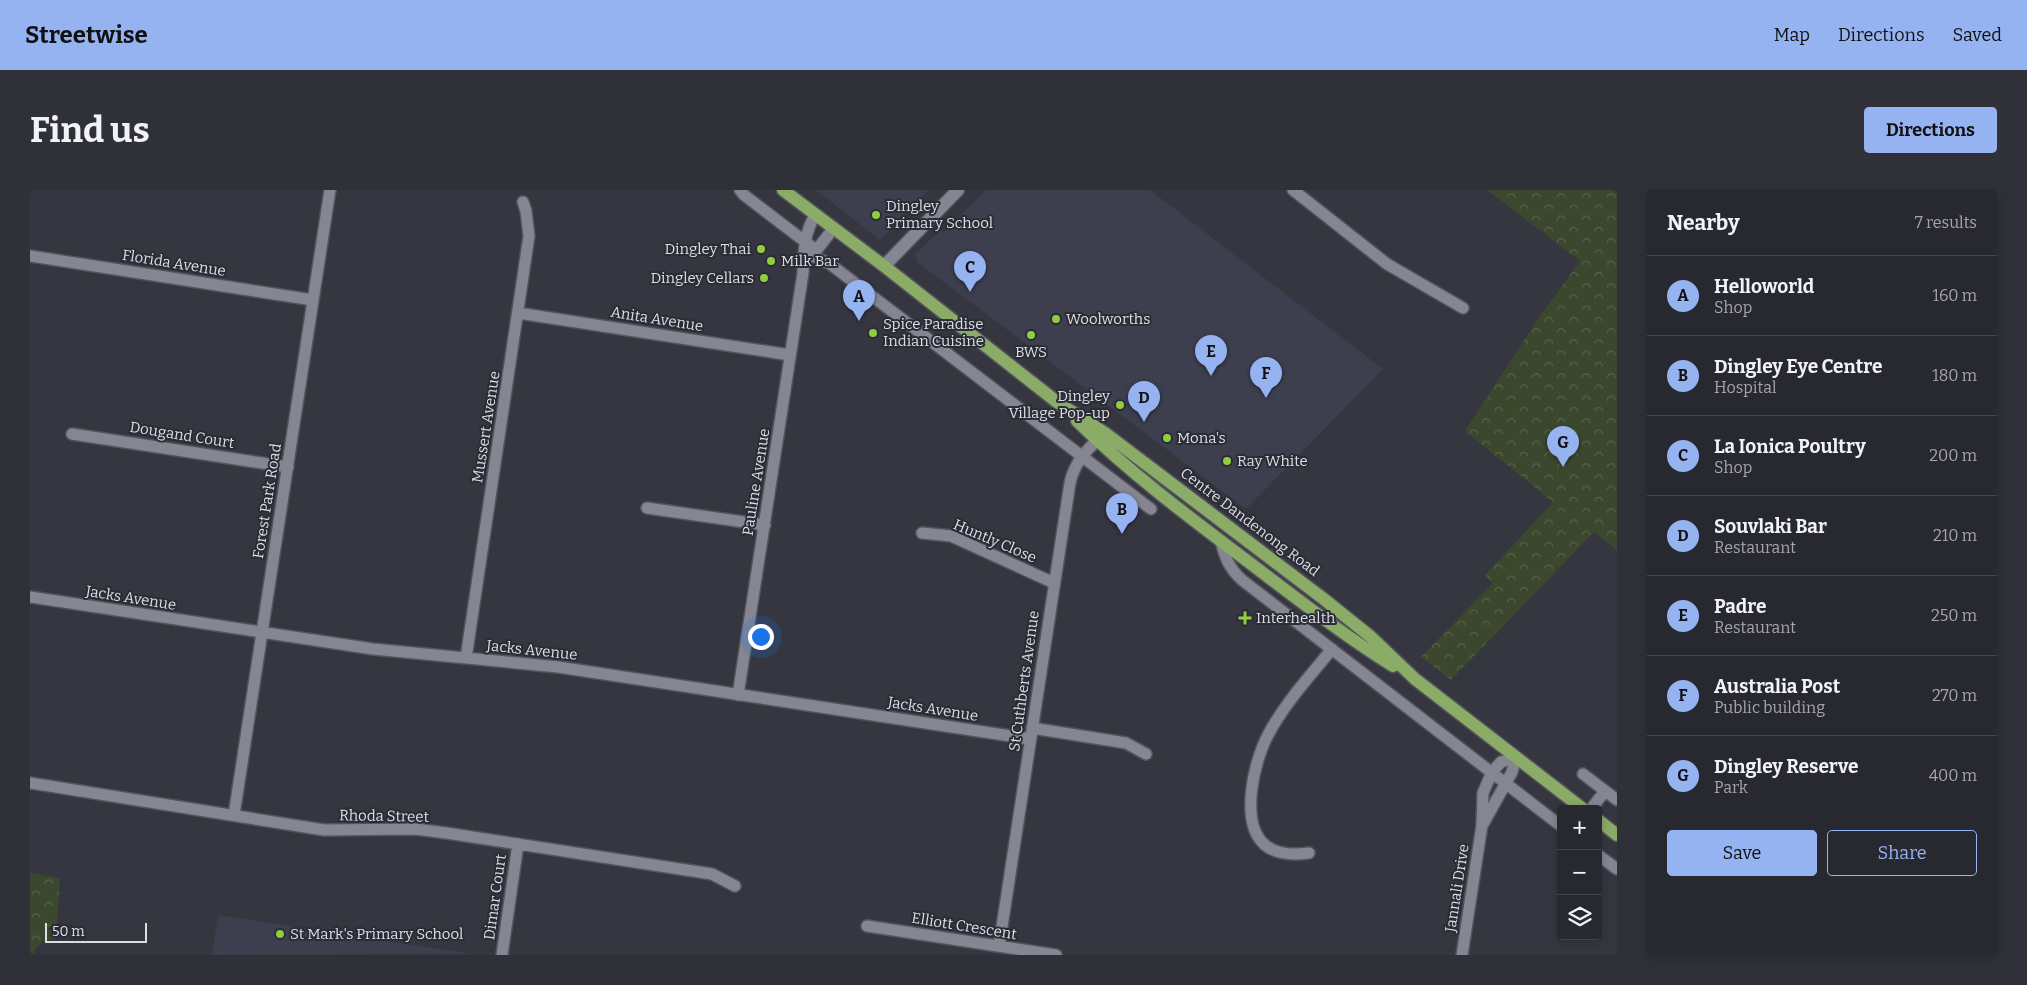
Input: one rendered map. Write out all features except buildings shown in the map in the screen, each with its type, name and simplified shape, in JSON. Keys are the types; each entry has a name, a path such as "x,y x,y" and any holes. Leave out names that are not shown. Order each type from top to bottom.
{"main road":[{"name":"Centre Dandenong Road","path":"783,190 884,266 1101,436 1325,600 1371,637 1415,679 1578,805"},
{"path":"884,266 958,190"},
{"name":"Centre Dandenong Road","path":"1101,436 1221,541 1362,647 1415,679"},
{"path":"1602,823 1617,835"}],"street":[{"name":"Forest Park Road","path":"234,815 330,190"},
{"path":"740,190 744,196 809,250 830,264 1151,509"},
{"path":"1293,190 1387,264 1463,308"},
{"name":"Mussert Avenue","path":"466,658 529,236 523,202"},
{"name":"Pauline Avenue","path":"738,695 803,273 809,250 807,231 816,215"},
{"name":"Pauline Avenue","path":"809,250 834,229"},
{"name":"Florida Avenue","path":"30,256 313,300"},
{"name":"Anita Avenue","path":"518,313 790,355"},
{"name":"Dougand Court","path":"72,434 288,467"},
{"name":"St Cuthberts Avenue","path":"999,946 1070,483 1073,469 1082,456 1101,436"},
{"path":"647,508 765,525"},
{"name":"Huntly Close","path":"922,533 951,536 1054,583"},
{"path":"1221,541 1226,561 1231,570 1242,580 1557,823"},
{"name":"Jacks Avenue","path":"30,598 373,649 558,667 738,695 1031,734 1126,743 1146,754"},
{"path":"1309,853 1292,855 1263,844 1253,825 1252,795 1259,754 1267,736 1278,717 1332,648"},
{"path":"1492,772 1501,762 1516,757"},
{"name":"Jannali Drive","path":"1482,825 1512,772 1516,757"},
{"name":"Jannali Drive","path":"1462,955 1482,825 1483,793 1492,772"},
{"path":"1583,774 1617,800"},
{"name":"Rhoda Street","path":"30,782 324,830 416,829 518,844 712,874 734,886"},
{"path":"1594,805 1605,791"},
{"name":"Dimar Court","path":"502,955 518,844"},
{"path":"1602,858 1617,869"},
{"name":"Elliott Crescent","path":"867,926 1056,955"}],"shaded area":[{"name":"Dingley Primary School","path":"816,190 928,190 880,240"},
{"path":"986,190 1150,190 1383,369 1246,509 917,262 915,254 941,230 944,232"},
{"name":"St Mark's Primary School","path":"218,915 472,954 212,955"}],"green space":[{"path":"1487,190 1617,190 1617,550 1594,532 1451,680 1421,657 1493,583 1485,575 1553,502 1465,431 1538,319 1580,261"},
{"path":"30,873 60,878 56,939 48,939 42,942 33,955 30,955"}],"place":[{"name":"Dingley Primary School","path":"876,215"},
{"name":"Dingley Thai","path":"761,249"},
{"name":"Milk Bar","path":"771,261"},
{"name":"Dingley Cellars","path":"764,278"},
{"name":"La Ionica Poultry","path":"970,292"},
{"name":"Woolworths","path":"1056,319"},
{"name":"Helloworld","path":"859,321"},
{"name":"Spice Paradise Indian Cuisine","path":"873,333"},
{"name":"BWS","path":"1031,335"},
{"name":"Padre","path":"1211,376"},
{"name":"Australia Post","path":"1266,398"},
{"name":"Dingley Village Pop-up","path":"1120,405"},
{"name":"Souvlaki Bar","path":"1144,422"},
{"name":"Mona's","path":"1167,438"},
{"name":"Ray White","path":"1227,461"},
{"name":"Dingley Reserve","path":"1563,467"},
{"name":"Dingley Eye Centre","path":"1122,534"},
{"name":"Interhealth","path":"1245,618"},
{"name":"St Mark's Primary School","path":"280,934"}]}
